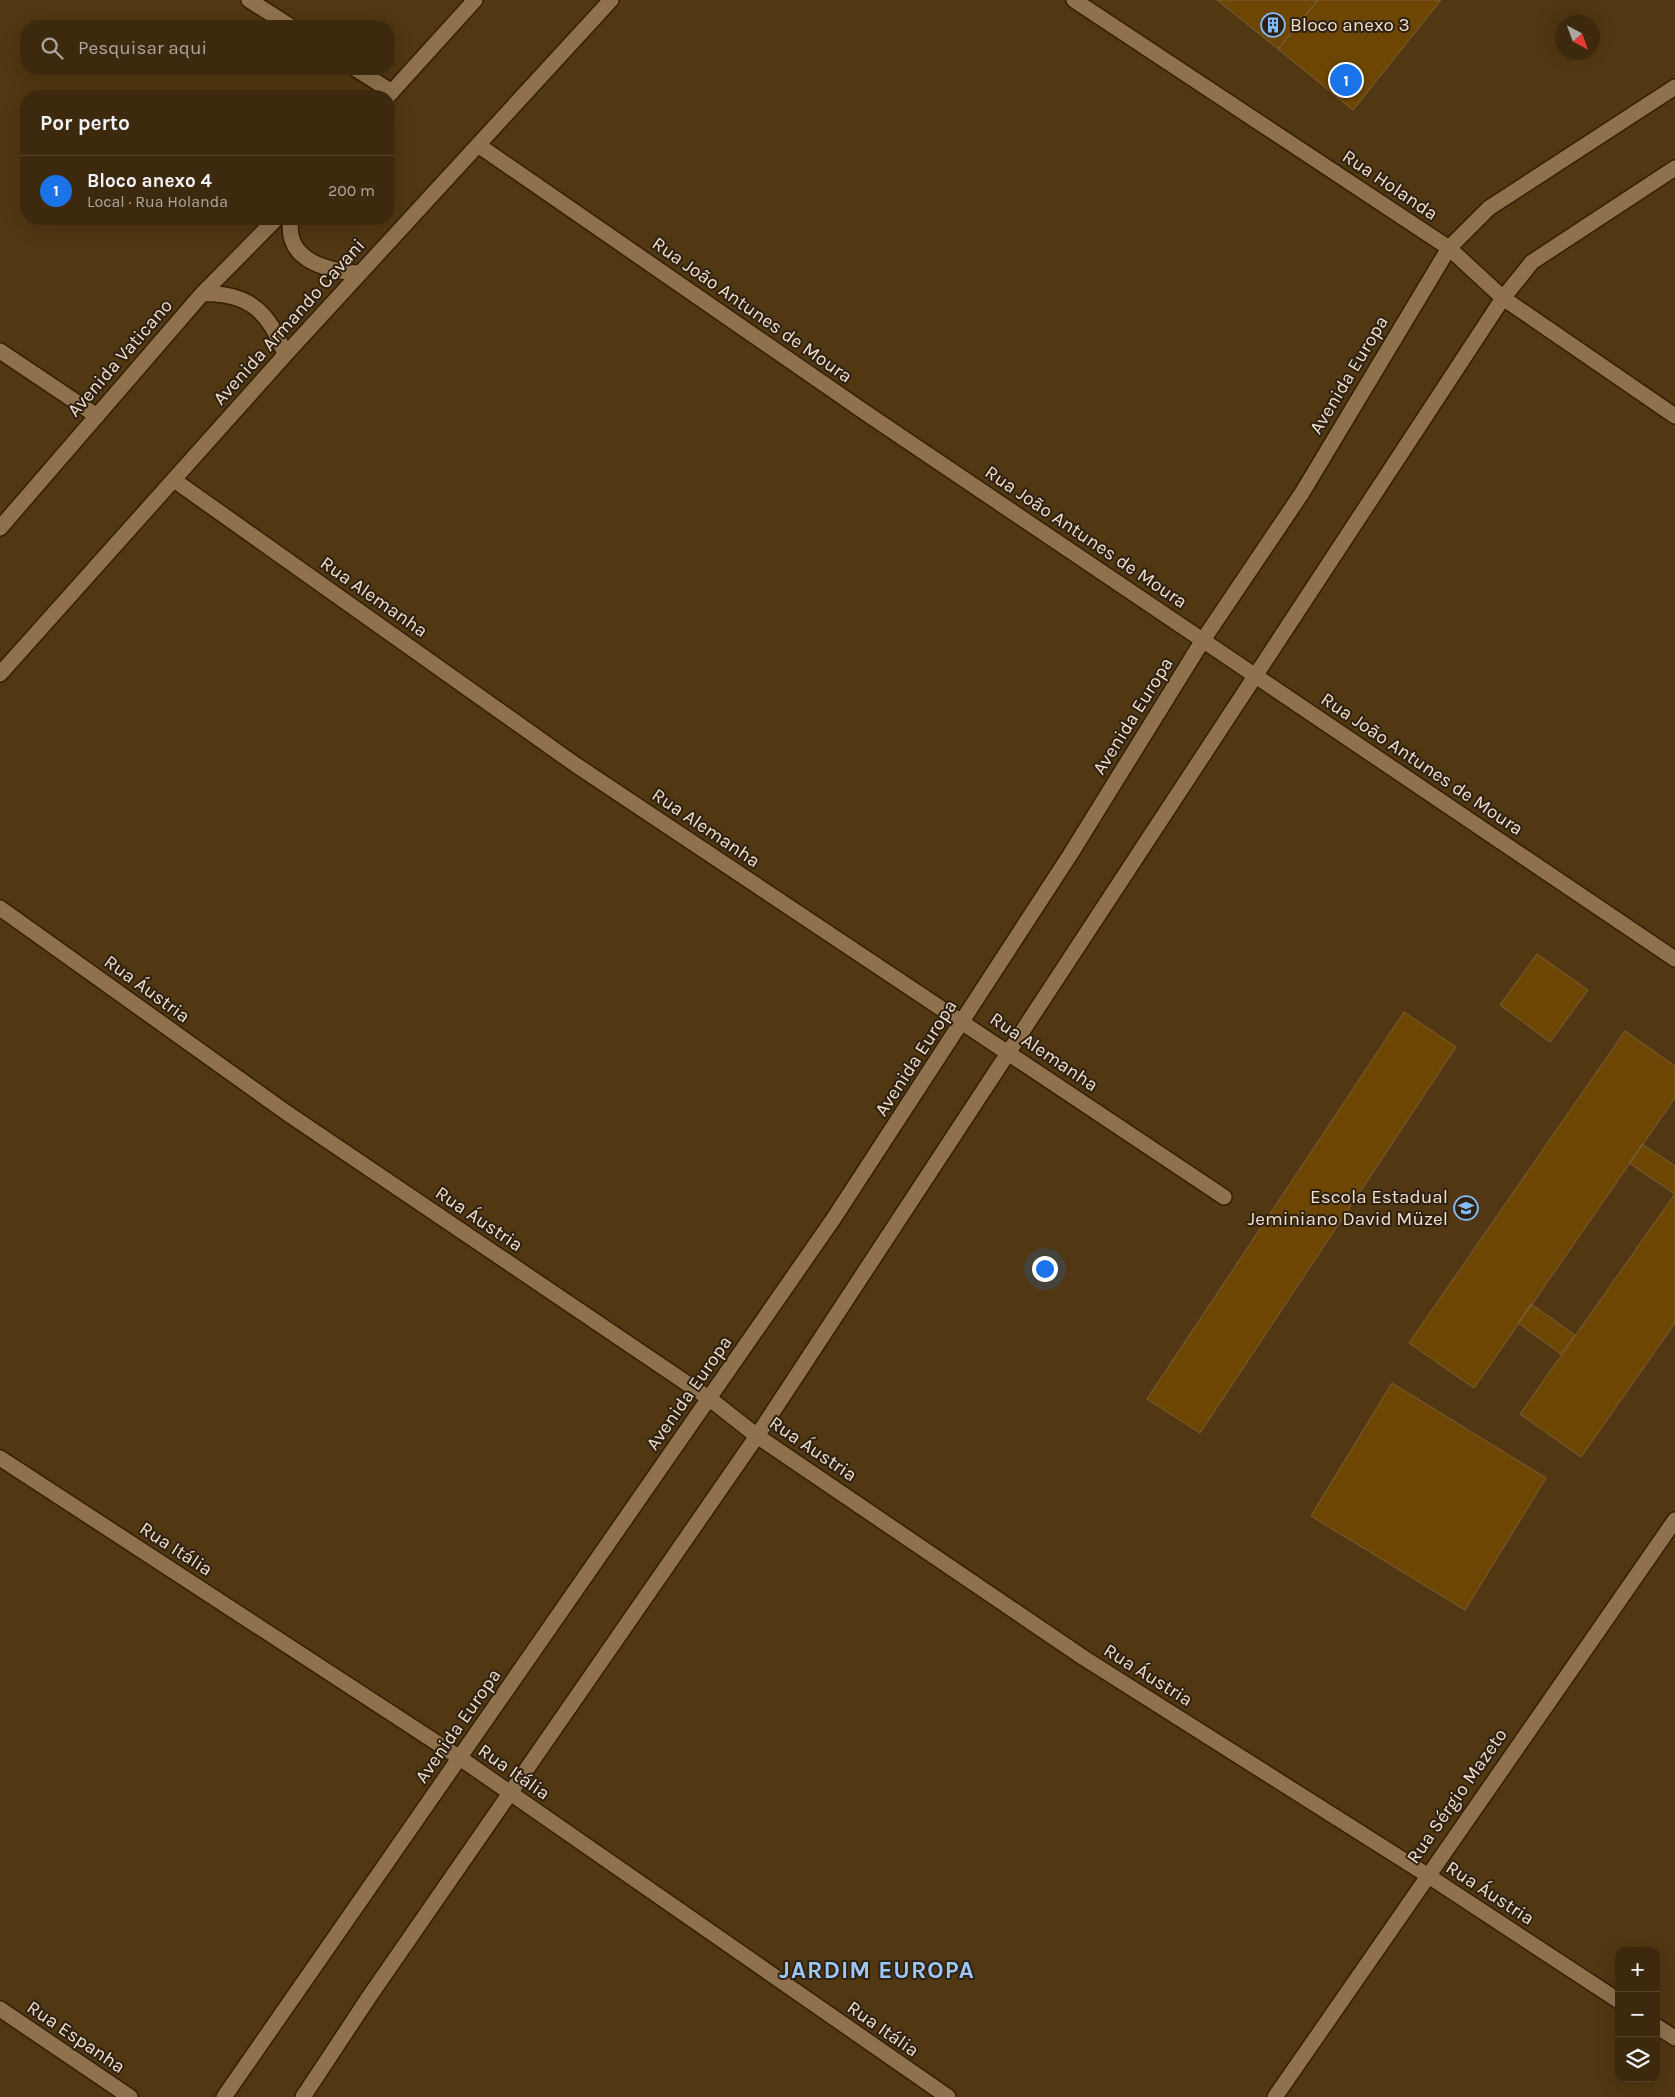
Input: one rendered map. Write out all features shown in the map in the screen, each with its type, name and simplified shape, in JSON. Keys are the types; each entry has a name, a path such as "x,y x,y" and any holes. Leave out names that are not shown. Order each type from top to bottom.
{"street":[{"path":"249,0 281,20"},
{"path":"394,90 475,0"},
{"name":"Avenida Armando Cavani","path":"0,674 359,273 612,0"},
{"name":"Rua Holanda","path":"1074,0 1449,248 1502,298 1675,416"},
{"path":"364,75 385,90"},
{"name":"Avenida Europa","path":"224,2097 834,1218 963,1022 1203,640 1302,493 1449,248 1489,208 1675,87"},
{"name":"Rua João Antunes de Moura","path":"478,145 866,413 1675,959"},
{"path":"304,2097 369,1997 757,1436 1502,298 1532,262 1675,168"},
{"name":"Avenida Vaticano","path":"0,528 202,294 270,225"},
{"path":"292,225 291,237 297,249 318,266 336,272 359,273"},
{"path":"202,294 231,295 244,299 259,309 279,337 285,355"},
{"path":"0,351 97,416"},
{"name":"Rua Alemanha","path":"174,480 576,765 1008,1051 1224,1197"},
{"name":"Rua Áustria","path":"0,908 287,1113 710,1399 757,1436 1084,1658 1427,1875 1615,1998"},
{"name":"Rua Itália","path":"0,1458 460,1758 948,2097"},
{"name":"Rua Sérgio Mazeto","path":"1275,2097 1427,1875 1675,1520"},
{"name":"Rua Espanha","path":"0,2010 130,2097"},
{"path":"1660,2029 1675,2038"}],"building":[{"name":"Bloco anexo 3","path":"1217,0 1318,0 1278,49"},
{"path":"1318,0 1441,0 1353,110 1278,49"},
{"path":"1537,954 1588,990 1550,1042 1500,1005"},
{"path":"1404,1012 1456,1047 1200,1433 1147,1399"},
{"path":"1625,1031 1675,1066 1675,1098 1474,1388 1409,1343"},
{"path":"1642,1144 1675,1166 1675,1194 1629,1163"},
{"path":"1675,1194 1675,1323 1581,1457 1520,1414"},
{"path":"1531,1304 1575,1335 1561,1354 1518,1323"},
{"path":"1392,1383 1546,1478 1465,1610 1311,1516"}],"place":[{"name":"Bloco anexo 3","path":"1273,25"},
{"name":"Bloco anexo 4","path":"1346,80"},
{"name":"Escola Estadual Jeminiano David Müzel","path":"1466,1208"}],"district":[{"name":"JARDIM EUROPA","path":"877,1970"}]}
